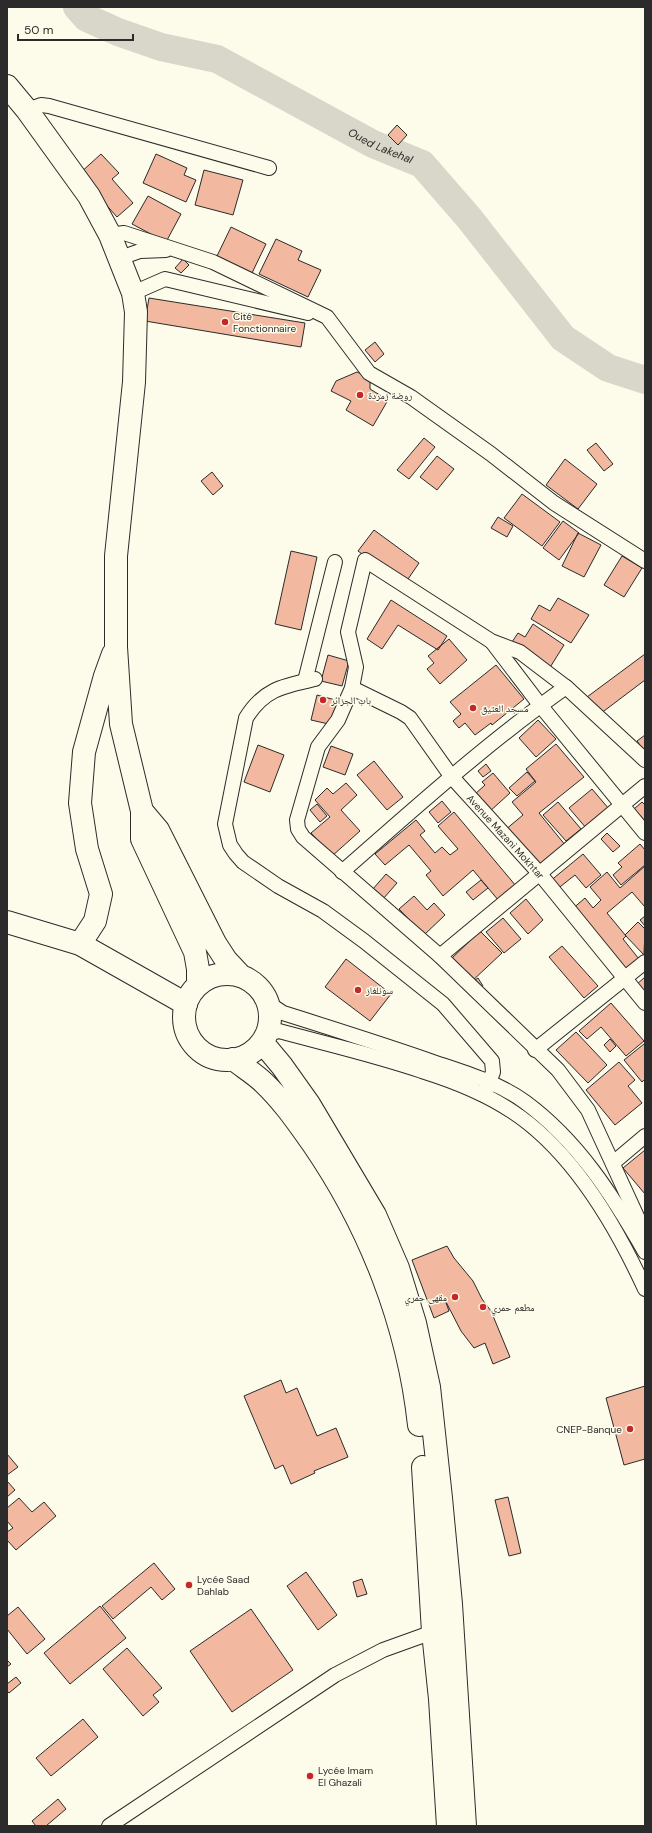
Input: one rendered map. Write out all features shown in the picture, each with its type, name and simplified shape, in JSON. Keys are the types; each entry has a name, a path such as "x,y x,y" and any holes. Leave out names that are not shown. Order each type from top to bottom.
{"main road":[{"path":"7,86 27,110 89,196 110,235 133,293 136,312 134,382 116,556 116,647 121,724 142,811 142,838 195,952 198,969 198,985"},
{"path":"80,944 95,921 101,894 87,849 80,803 84,752 105,676 116,647"},
{"path":"142,811 158,830 215,943 226,960 240,975 252,981 262,991 268,1003 270,1014 264,1038 249,1053 233,1060 209,1056 199,1049 191,1039 186,1028 184,1016 186,1004 198,985 207,978 218,975 240,975"},
{"path":"7,922 80,944 186,1004"},
{"path":"264,1038 309,1104 375,1215 398,1268 415,1323 429,1387 441,1498 451,1604 465,1826"},
{"path":"233,1060 264,1082 292,1113 335,1176 365,1233 386,1287 405,1345 417,1406 424,1477 433,1632 440,1699 448,1826"}],"street":[{"path":"27,110 41,105 49,106 268,168"},
{"path":"110,235 124,233 213,262 327,317 369,373 411,397 491,454 554,503 645,561"},
{"path":"120,258 140,251 177,251"},
{"path":"133,293 165,279 327,317"},
{"path":"645,760 566,687 520,652 491,640 365,560 348,632 356,667 352,688 338,720 318,748 297,815 298,829 303,837 440,956 535,1050 558,1070 588,1110 645,1234"},
{"path":"335,562 310,680 284,685 272,690 253,707 246,718 225,824 230,845 244,862 278,886 323,911 364,941 442,1004 492,1061 493,1072 487,1089"},
{"path":"491,640 540,705 645,833"},
{"path":"342,872 451,776 540,705 566,687"},
{"name":"Avenue Mazani Mokhtar","path":"352,688 410,718 451,776 540,874 645,1003"},
{"path":"440,956 645,786"},
{"path":"535,1050 626,979 645,962"},
{"path":"268,1003 283,1013 388,1046 487,1089 532,1126 558,1151 587,1187 611,1224 645,1289"},
{"path":"264,1038 279,1031 387,1059 449,1080 487,1089 524,1101 569,1141 600,1179 623,1214 645,1252"},
{"path":"613,1163 645,1136"},
{"path":"109,1826 335,1675 383,1650 433,1632"}],"building":[{"path":"397,125 407,135 398,145 388,135"},
{"path":"101,154 119,173 112,179 133,203 117,217 79,174"},
{"path":"156,154 187,168 184,175 196,180 186,202 143,183"},
{"path":"204,170 243,180 233,215 195,205"},
{"path":"148,196 181,214 166,242 132,224"},
{"path":"231,227 266,244 252,273 217,256"},
{"path":"276,239 302,251 298,260 321,270 308,297 259,274"},
{"path":"183,259 189,265 181,273 175,268"},
{"name":"Cité Fonctionnaire","path":"149,298 305,323 301,347 145,321"},
{"path":"375,342 384,354 375,362 365,350"},
{"name":"روضة زمردة","path":"357,372 370,378 370,389 388,400 373,426 346,410 351,401 331,391 336,381"},
{"path":"424,438 435,447 409,479 397,470"},
{"path":"596,443 613,464 604,471 587,450"},
{"path":"437,456 454,469 437,490 420,477"},
{"path":"565,459 597,484 578,509 546,485"},
{"path":"212,472 223,486 213,495 201,481"},
{"path":"522,494 560,522 542,546 504,518"},
{"path":"498,517 513,526 507,537 491,528"},
{"path":"563,521 579,533 559,560 543,548"},
{"path":"374,530 419,563 404,585 358,551"},
{"path":"578,533 601,545 584,577 562,566"},
{"path":"291,551 317,557 301,630 275,624"},
{"path":"622,556 642,568 624,597 604,585"},
{"path":"558,598 589,615 571,643 531,619 539,605 550,611"},
{"path":"391,600 447,636 438,650 398,625 382,649 367,639"},
{"path":"533,624 564,645 549,669 510,645 518,633 525,637"},
{"path":"449,639 467,660 440,684 427,669 434,663 428,656"},
{"path":"645,654 645,680 600,714 587,697"},
{"path":"328,655 349,661 342,686 321,681"},
{"path":"496,665 524,699 492,725 491,723 475,735 465,723 459,728 453,721 461,714 450,702"},
{"path":"317,695 339,701 333,725 311,720"},
{"path":"538,720 556,739 536,757 519,738"},
{"path":"645,735 645,752 637,741"},
{"path":"556,744 584,777 539,813 566,846 537,869 505,830 523,815 512,802 536,782 526,769"},
{"path":"258,745 284,755 270,792 244,782"},
{"path":"331,746 353,754 345,775 323,767"},
{"path":"374,761 403,797 387,810 357,775"},
{"path":"486,764 491,771 483,777 478,771"},
{"path":"527,772 535,781 517,796 509,788"},
{"path":"493,773 510,793 489,812 474,795 485,785 482,782"},
{"path":"346,783 357,795 341,810 360,831 332,856 311,833 330,817 315,800 327,788 333,794"},
{"path":"592,789 609,809 587,829 569,808"},
{"path":"442,801 451,812 438,823 429,812"},
{"path":"558,802 581,829 566,841 543,815"},
{"path":"642,802 645,805 645,821 634,809"},
{"path":"317,804 327,816 320,822 310,810"},
{"path":"454,812 516,886 499,901 473,870 443,896 426,875 431,871 409,845 385,865 375,854 416,820 425,831 420,835 435,853 442,847 450,855 458,849 438,826"},
{"path":"607,833 620,846 613,852 601,839"},
{"path":"640,844 645,850 645,865 621,885 613,875 622,867 618,863"},
{"path":"583,854 601,875 586,888 575,875 556,890 549,882"},
{"path":"645,866 645,907 632,892 607,913 626,936 623,939 639,959 622,973 570,911 585,898 593,908 601,900 590,887 607,872 620,888"},
{"path":"386,874 397,883 383,899 372,890"},
{"path":"481,880 488,888 473,900 466,892"},
{"path":"414,896 427,910 434,903 445,915 424,935 399,909"},
{"path":"526,899 543,920 528,934 510,913"},
{"path":"645,916 645,926 640,920"},
{"path":"503,918 521,939 504,953 486,932"},
{"path":"638,922 645,929 644,955 625,935"},
{"path":"480,931 502,953 471,982 450,960"},
{"path":"562,946 598,986 584,998 549,957"},
{"name":"سونلغاز","path":"346,959 391,994 370,1021 325,987"},
{"path":"645,977 645,996 636,985"},
{"path":"478,978 483,986 477,990 472,982"},
{"path":"611,1003 644,1041 626,1056 601,1027 587,1039 579,1031"},
{"path":"576,1032 607,1065 588,1083 556,1050"},
{"path":"610,1039 616,1046 610,1052 604,1045"},
{"path":"644,1044 645,1079 642,1082 624,1060"},
{"path":"619,1062 635,1080 628,1086 642,1103 615,1125 586,1090"},
{"path":"645,1150 645,1194 623,1168"},
{"path":"447,1246 454,1258 473,1281 482,1299 491,1311 510,1357 493,1364 485,1343 474,1348 461,1331 445,1300 449,1311 434,1318 412,1260"},
{"path":"281,1380 286,1393 297,1388 317,1436 336,1428 348,1457 314,1471 315,1473 291,1484 283,1465 275,1469 244,1396"},
{"name":"CNEP-Banque","path":"645,1386 645,1459 624,1465 606,1398"},
{"path":"7,1454 18,1467 7,1475"},
{"path":"7,1481 15,1490 7,1497"},
{"path":"508,1497 521,1553 509,1556 495,1500"},
{"path":"19,1498 32,1512 44,1502 56,1516 16,1550 7,1540 7,1532 13,1528 7,1521 7,1508"},
{"path":"154,1563 175,1589 162,1600 151,1587 113,1619 102,1606"},
{"path":"306,1572 337,1615 318,1630 287,1586"},
{"path":"362,1579 367,1594 357,1597 353,1582"},
{"path":"100,1606 126,1638 70,1684 44,1653"},
{"path":"18,1607 45,1639 27,1654 7,1629 7,1616"},
{"path":"251,1609 293,1670 232,1712 190,1651"},
{"path":"127,1648 162,1688 153,1695 159,1702 143,1716 103,1669"},
{"path":"7,1660 11,1664 7,1667"},
{"path":"16,1677 21,1683 9,1693 7,1691 7,1684"},
{"path":"83,1719 98,1737 51,1776 36,1758"},
{"path":"58,1799 66,1809 46,1826 36,1826 32,1821"}],"waterway":[{"name":"Oued Lakehal","path":"77,7 87,18 118,32 161,47 217,59 373,144 422,164 469,218 563,338 608,368 645,380"}],"place":[{"name":"Cité Fonctionnaire","path":"225,322"},
{"name":"روضة زمردة","path":"360,395"},
{"name":"باب الجزائر","path":"323,700"},
{"name":"مسجد العتيق","path":"473,708"},
{"name":"سونلغاز","path":"358,990"},
{"name":"مقهى حمري","path":"455,1297"},
{"name":"مطعم حمري","path":"483,1307"},
{"name":"CNEP-Banque","path":"630,1429"},
{"name":"Lycée Saad Dahlab","path":"189,1585"},
{"name":"Lycée Imam El Ghazali","path":"310,1776"}]}
